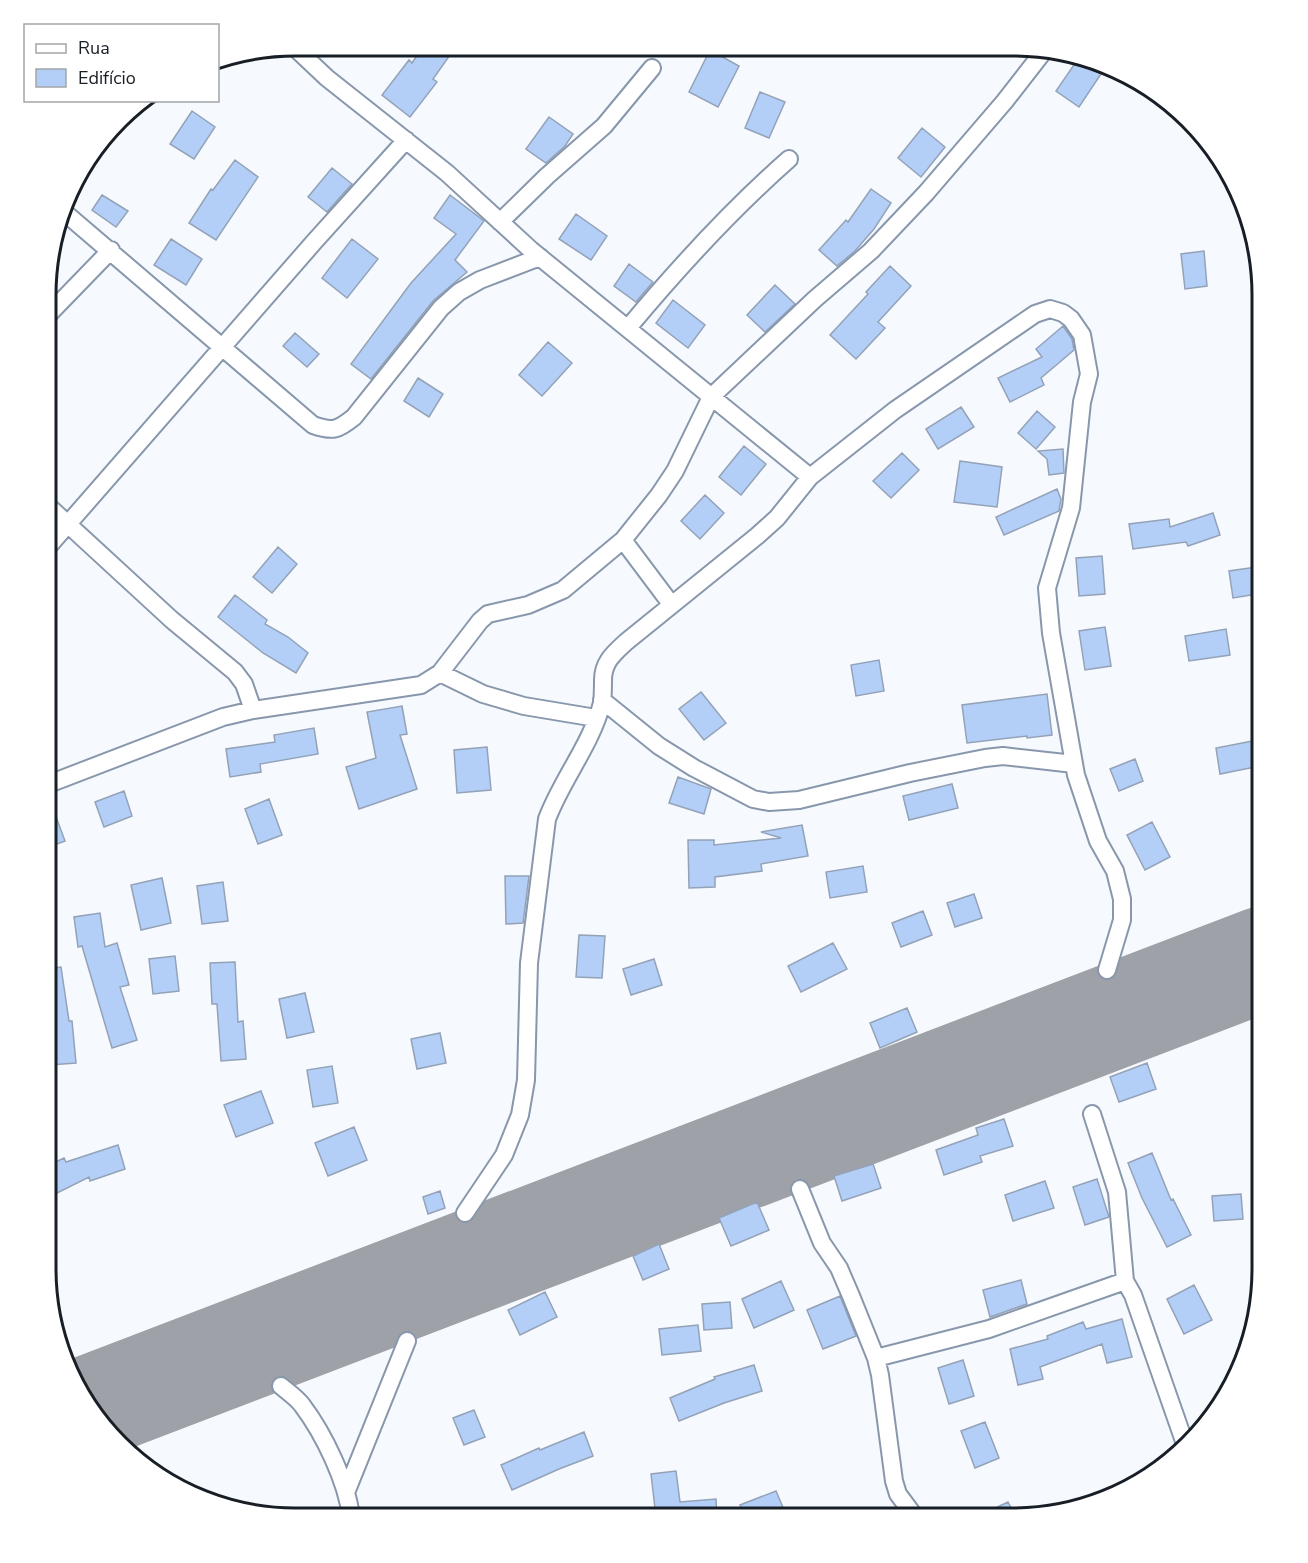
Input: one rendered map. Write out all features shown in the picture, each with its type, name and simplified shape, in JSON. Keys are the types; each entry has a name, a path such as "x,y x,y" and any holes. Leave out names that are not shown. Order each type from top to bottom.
{"street":[{"path":"303,55 327,78 447,173 540,257 810,477"},
{"path":"56,781 223,717 253,710 421,685 440,673 488,614 528,605 556,594 622,540 659,495 696,432 711,398 815,299 871,251 962,151 1039,57"},
{"path":"500,222 547,176 604,126 652,68"},
{"path":"56,538 406,140"},
{"path":"628,328 679,267 789,159"},
{"path":"69,216 313,425 330,430 340,428 354,417 441,308 459,292 480,280 540,257"},
{"path":"56,307 111,250"},
{"path":"465,1213 504,1155 520,1114 526,1080 529,963 548,819 554,802 585,745 596,718 602,700 603,670 612,654 777,518 810,477 894,410 1035,314 1050,309 1063,313 1071,319 1082,335 1089,374 1082,402 1071,508 1047,588 1051,633 1074,764 1089,816 1098,841 1114,871 1122,899 1122,920 1107,970"},
{"path":"56,514 172,620 235,672 244,684 253,710"},
{"path":"622,540 671,604"},
{"path":"440,673 483,694 524,706 596,718"},
{"path":"602,700 659,746 694,768 753,799 769,802 799,801 910,773 985,758 1003,756 1074,764"},
{"path":"1092,1114 1117,1192 1125,1281 1133,1295 1182,1437"},
{"path":"800,1189 822,1243 839,1268 876,1358 894,1481 898,1494 908,1508"},
{"path":"876,1358 989,1329 1125,1281"},
{"path":"347,1490 406,1341"},
{"path":"281,1386 301,1404 310,1418 341,1475 347,1490 350,1508"}],"building":[{"path":"417,55 450,55 433,79 437,82 410,117 382,95 409,60 412,63"},
{"path":"708,55 719,55 739,66 718,107 689,92"},
{"path":"1075,64 1101,74 1079,107 1056,91"},
{"path":"760,92 785,102 769,138 745,128"},
{"path":"192,111 215,127 194,159 170,144"},
{"path":"549,117 573,134 565,146 546,163 526,149"},
{"path":"922,128 945,147 921,177 898,158"},
{"path":"235,160 258,177 216,240 189,223 211,189 213,190"},
{"path":"332,168 352,184 327,212 308,197"},
{"path":"871,189 891,203 874,229 855,251 837,266 819,250 846,220 848,222"},
{"path":"102,195 128,211 116,227 92,210"},
{"path":"450,195 484,221 455,260 467,272 433,301 371,379 351,364 411,283 456,234 434,218"},
{"path":"576,214 607,236 591,260 559,239"},
{"path":"171,239 202,259 186,285 154,265"},
{"path":"352,239 378,259 347,298 322,278"},
{"path":"1204,251 1207,286 1185,289 1181,254"},
{"path":"629,264 653,282 636,302 614,286"},
{"path":"890,266 911,286 878,322 885,328 856,359 830,335"},
{"path":"775,285 795,304 765,332 747,315"},
{"path":"673,300 705,325 688,348 656,323"},
{"path":"1063,326 1072,339 1074,350 1041,378 1044,385 1010,402 998,378 1042,357 1036,349"},
{"path":"295,333 319,354 307,367 283,346"},
{"path":"548,342 572,363 542,396 519,375"},
{"path":"418,378 443,394 429,417 404,401"},
{"path":"961,407 974,427 938,449 926,429"},
{"path":"1037,411 1055,427 1036,449 1018,433"},
{"path":"744,446 766,464 741,495 719,477"},
{"path":"1063,449 1064,473 1049,475 1047,459 1038,451"},
{"path":"902,453 919,470 891,498 873,481"},
{"path":"960,461 1002,467 997,507 954,502"},
{"path":"1057,489 1061,499 1059,511 1004,535 996,517"},
{"path":"705,495 724,513 700,539 681,521"},
{"path":"1213,513 1220,535 1188,546 1186,542 1133,549 1129,524 1169,519 1170,527"},
{"path":"278,547 297,564 272,593 253,577"},
{"path":"1102,556 1105,594 1079,596 1076,558"},
{"path":"1252,568 1252,595 1233,598 1229,571"},
{"path":"235,595 267,620 265,624 288,637 308,653 296,673 263,653 218,617"},
{"path":"1105,627 1111,666 1085,670 1079,631"},
{"path":"1226,629 1230,655 1189,661 1185,636"},
{"path":"879,660 884,691 856,696 851,665"},
{"path":"701,692 726,723 704,740 679,709"},
{"path":"1047,694 1052,735 967,743 962,705"},
{"path":"402,706 407,734 400,735 417,789 359,809 346,767 376,758 367,712"},
{"path":"314,728 318,754 260,764 261,772 230,777 226,749 275,742 274,735"},
{"path":"1252,741 1252,768 1220,774 1216,748"},
{"path":"487,747 491,790 457,793 454,750"},
{"path":"1135,759 1143,781 1119,791 1110,769"},
{"path":"678,777 711,789 704,814 669,803"},
{"path":"952,784 958,808 909,820 903,796"},
{"path":"124,791 132,816 104,827 95,802"},
{"path":"269,799 282,835 258,844 245,809"},
{"path":"56,817 65,841 56,844"},
{"path":"1152,822 1170,857 1145,870 1127,835"},
{"path":"802,825 808,856 761,864 762,871 715,877 715,887 689,888 688,840 714,840 714,845 781,838 761,832"},
{"path":"863,866 867,892 830,898 826,872"},
{"path":"505,876 529,876 523,923 506,924"},
{"path":"162,878 171,923 141,930 131,885"},
{"path":"223,882 228,921 202,924 197,886"},
{"path":"974,894 982,918 955,927 947,903"},
{"path":"923,911 932,935 901,947 892,923"},
{"path":"100,913 105,947 117,943 129,985 120,987 137,1040 112,1048 82,946 78,947 74,917"},
{"path":"579,935 605,936 602,978 576,977"},
{"path":"833,943 847,969 801,992 788,966"},
{"path":"175,956 179,991 153,994 149,959"},
{"path":"654,959 662,985 631,995 623,969"},
{"path":"235,962 238,1022 243,1021 246,1059 221,1061 217,1004 212,1004 210,963"},
{"path":"61,967 69,1021 72,1021 76,1063 56,1064 56,968"},
{"path":"305,993 314,1032 287,1038 279,999"},
{"path":"907,1008 917,1032 880,1048 870,1023"},
{"path":"440,1033 446,1063 417,1069 411,1039"},
{"path":"1147,1063 1156,1089 1119,1102 1110,1077"},
{"path":"332,1066 338,1103 313,1107 307,1070"},
{"path":"261,1091 273,1123 236,1137 224,1105"},
{"path":"1004,1119 1013,1146 980,1156 982,1162 944,1175 936,1150 978,1135 976,1128"},
{"path":"354,1127 367,1160 328,1176 315,1143"},
{"path":"118,1145 125,1169 90,1181 89,1177 56,1194 56,1162 64,1158 66,1162"},
{"path":"1152,1153 1171,1200 1173,1199 1191,1235 1167,1247 1142,1198 1128,1163"},
{"path":"873,1164 881,1188 842,1201 834,1176"},
{"path":"1097,1179 1109,1217 1085,1225 1073,1187"},
{"path":"1045,1181 1054,1208 1013,1221 1005,1195"},
{"path":"440,1191 445,1208 428,1214 423,1197"},
{"path":"1241,1194 1243,1219 1214,1221 1212,1196"},
{"path":"757,1202 769,1230 731,1246 719,1218"},
{"path":"659,1244 669,1269 643,1280 633,1256"},
{"path":"1021,1280 1027,1304 990,1317 983,1290"},
{"path":"781,1281 794,1310 754,1328 742,1299"},
{"path":"1194,1285 1212,1320 1184,1334 1167,1299"},
{"path":"545,1292 557,1317 520,1335 508,1310"},
{"path":"840,1296 856,1336 823,1349 807,1310"},
{"path":"730,1302 732,1328 704,1330 702,1304"},
{"path":"1122,1319 1132,1357 1107,1363 1102,1344 1040,1367 1043,1379 1018,1385 1010,1349 1048,1339 1047,1336 1083,1322 1086,1329"},
{"path":"698,1325 701,1351 662,1355 659,1329"},
{"path":"963,1360 974,1396 949,1404 938,1368"},
{"path":"754,1365 762,1391 679,1421 670,1398 715,1379 714,1377"},
{"path":"474,1410 485,1437 464,1445 453,1418"},
{"path":"985,1422 999,1458 975,1468 961,1431"},
{"path":"584,1432 593,1456 512,1490 501,1465"},
{"path":"676,1471 680,1502 716,1499 716,1508 655,1508 651,1474"},
{"path":"776,1491 783,1508 741,1508 740,1505"},
{"path":"1008,1502 1011,1508 995,1508"}],"runway":[{"path":"98,1405 1252,963"}]}
